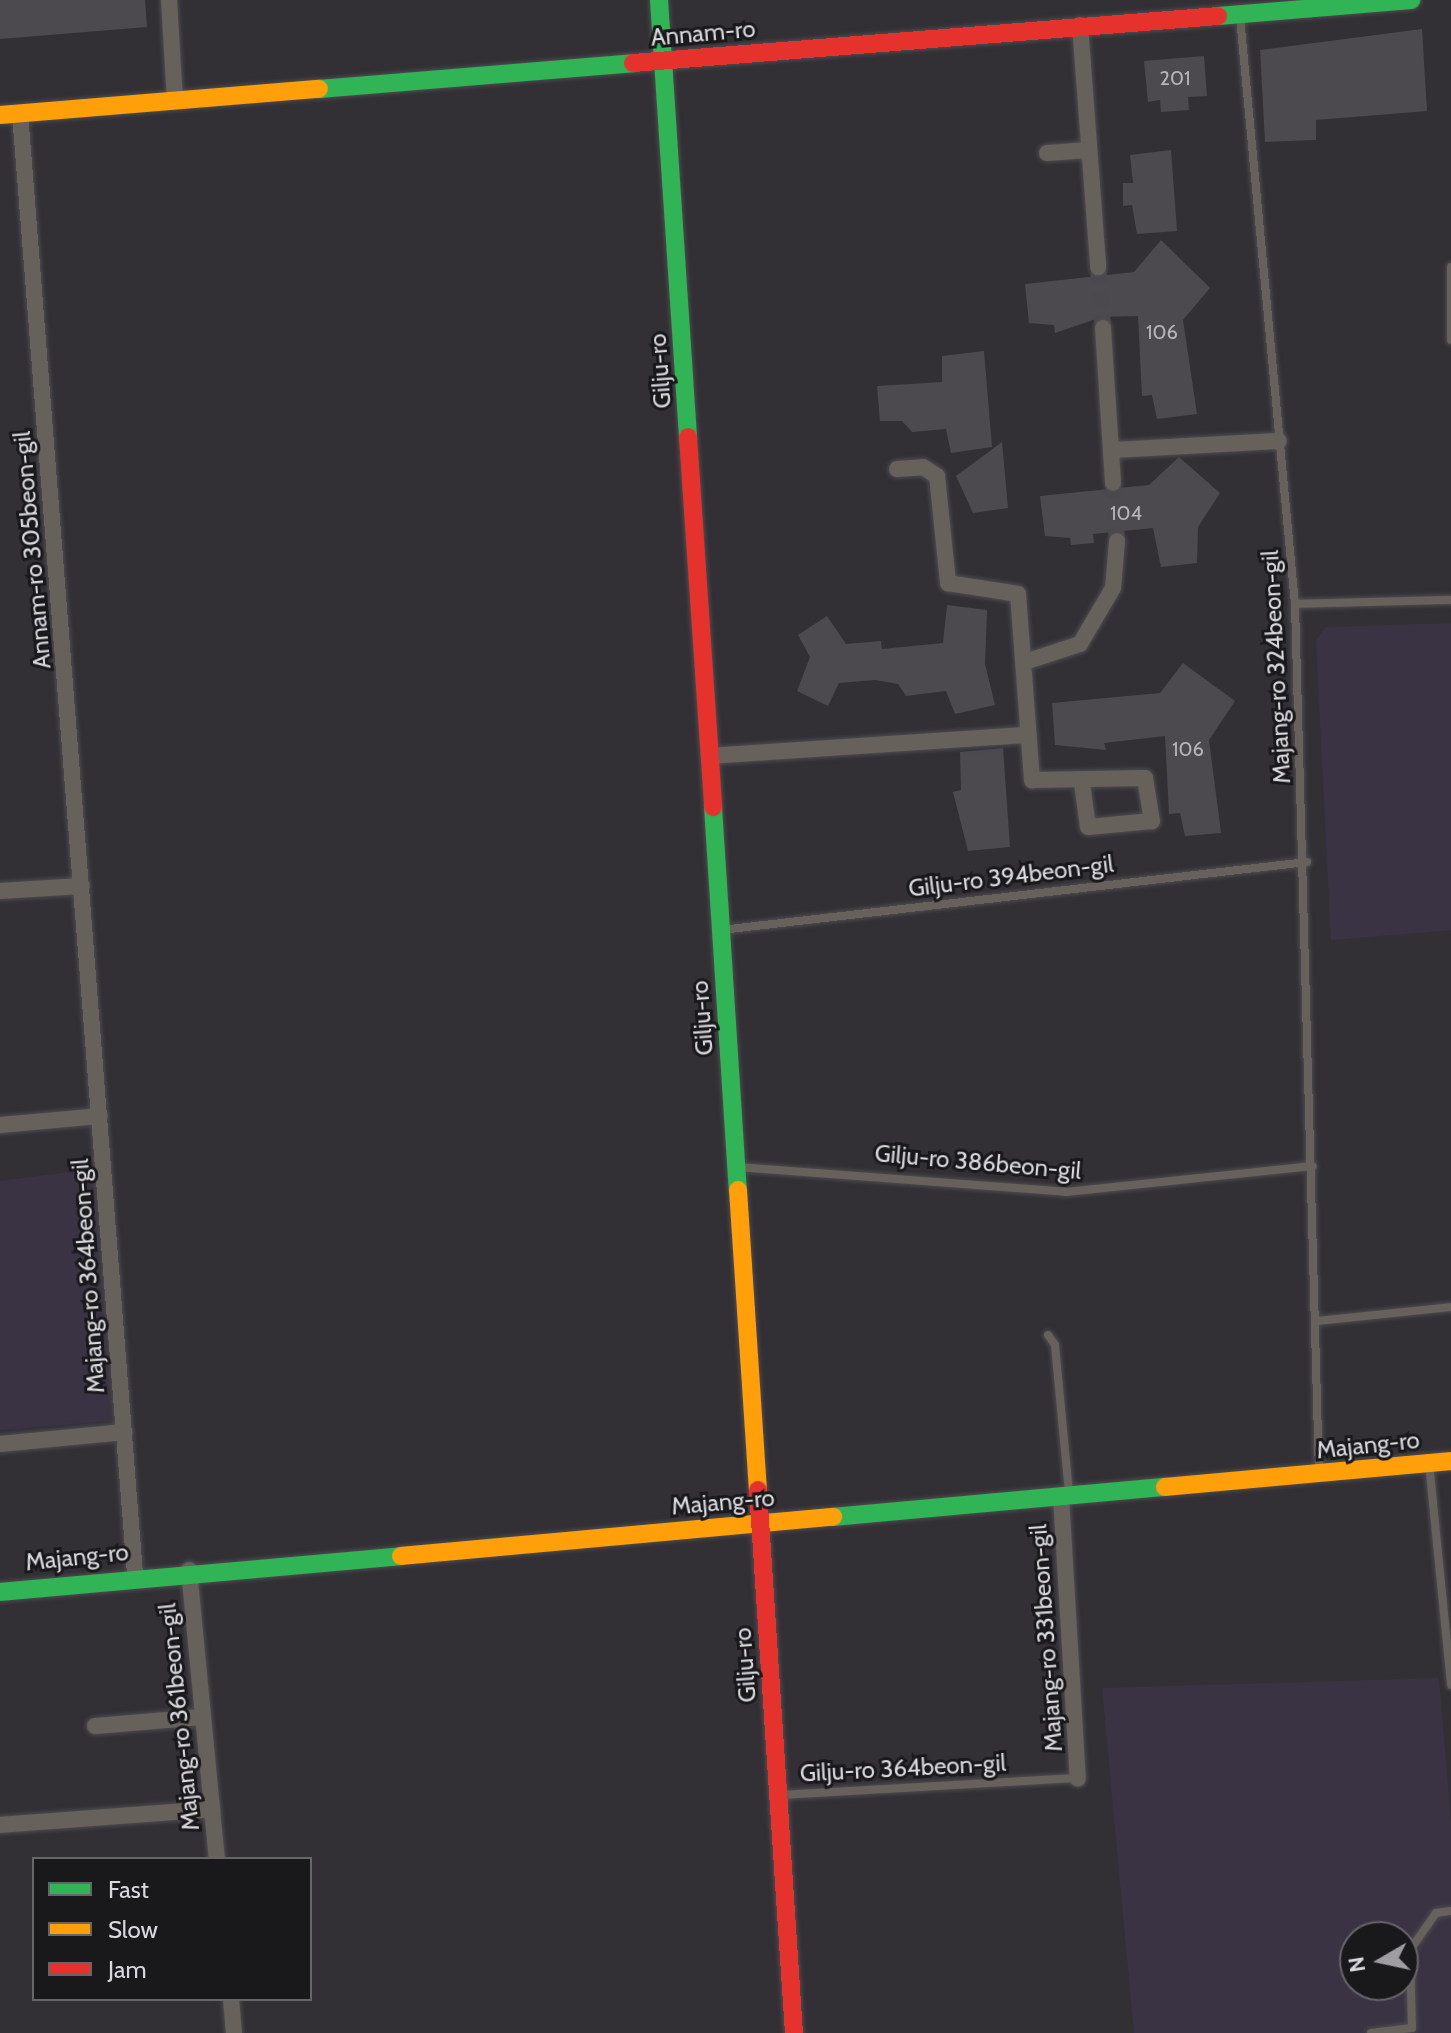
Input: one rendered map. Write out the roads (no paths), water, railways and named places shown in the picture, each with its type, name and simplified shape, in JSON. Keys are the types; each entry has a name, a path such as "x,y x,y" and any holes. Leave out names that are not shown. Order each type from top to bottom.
{"main road":[{"name":"Gilju-ro","path":"659,0 794,2033"},
{"name":"Annam-ro","path":"0,115 1411,0"},
{"name":"Majang-ro","path":"0,1592 189,1570 1451,1461"}],"street":[{"path":"169,0 175,101"},
{"path":"1080,25 1098,267"},
{"name":"Annam-ro 305beon-gil","path":"20,113 82,886"},
{"path":"1047,153 1089,150"},
{"path":"1103,328 1113,483"},
{"path":"1112,450 1279,441"},
{"path":"897,469 923,467 937,476 948,583 1018,594 1028,661 1028,735 1032,780 1082,783 1145,778 1152,821 1088,827 1082,783"},
{"path":"1028,661 1080,644 1113,588 1117,541"},
{"path":"709,756 1028,735"},
{"path":"0,891 82,886"},
{"name":"Majang-ro 364beon-gil","path":"82,886 135,1575"},
{"path":"0,1125 100,1116"},
{"path":"0,1444 124,1432"},
{"name":"Majang-ro 331beon-gil","path":"1065,1496 1078,1778"},
{"name":"Majang-ro 361beon-gil","path":"189,1570 217,1857"},
{"path":"95,1726 203,1717"},
{"path":"0,1825 212,1809"},
{"path":"231,2001 234,2033"}],"lane":[{"name":"Majang-ro 324beon-gil","path":"1240,13 1295,604 1307,862 1319,1474"},
{"path":"1451,267 1451,340"},
{"path":"1295,604 1451,600"},
{"name":"Gilju-ro 394beon-gil","path":"720,930 1307,862"},
{"name":"Gilju-ro 386beon-gil","path":"736,1167 1066,1192 1313,1166"},
{"path":"1316,1321 1451,1307"},
{"path":"1048,1335 1055,1345 1065,1496"},
{"path":"1429,1463 1451,1685"},
{"name":"Gilju-ro 364beon-gil","path":"778,1795 1078,1778"},
{"path":"1371,2033 1412,2028 1410,1950 1436,1913 1451,1911"}],"tunnel":[{"path":"1098,267 1103,328"},
{"path":"1113,483 1117,541"}]}
